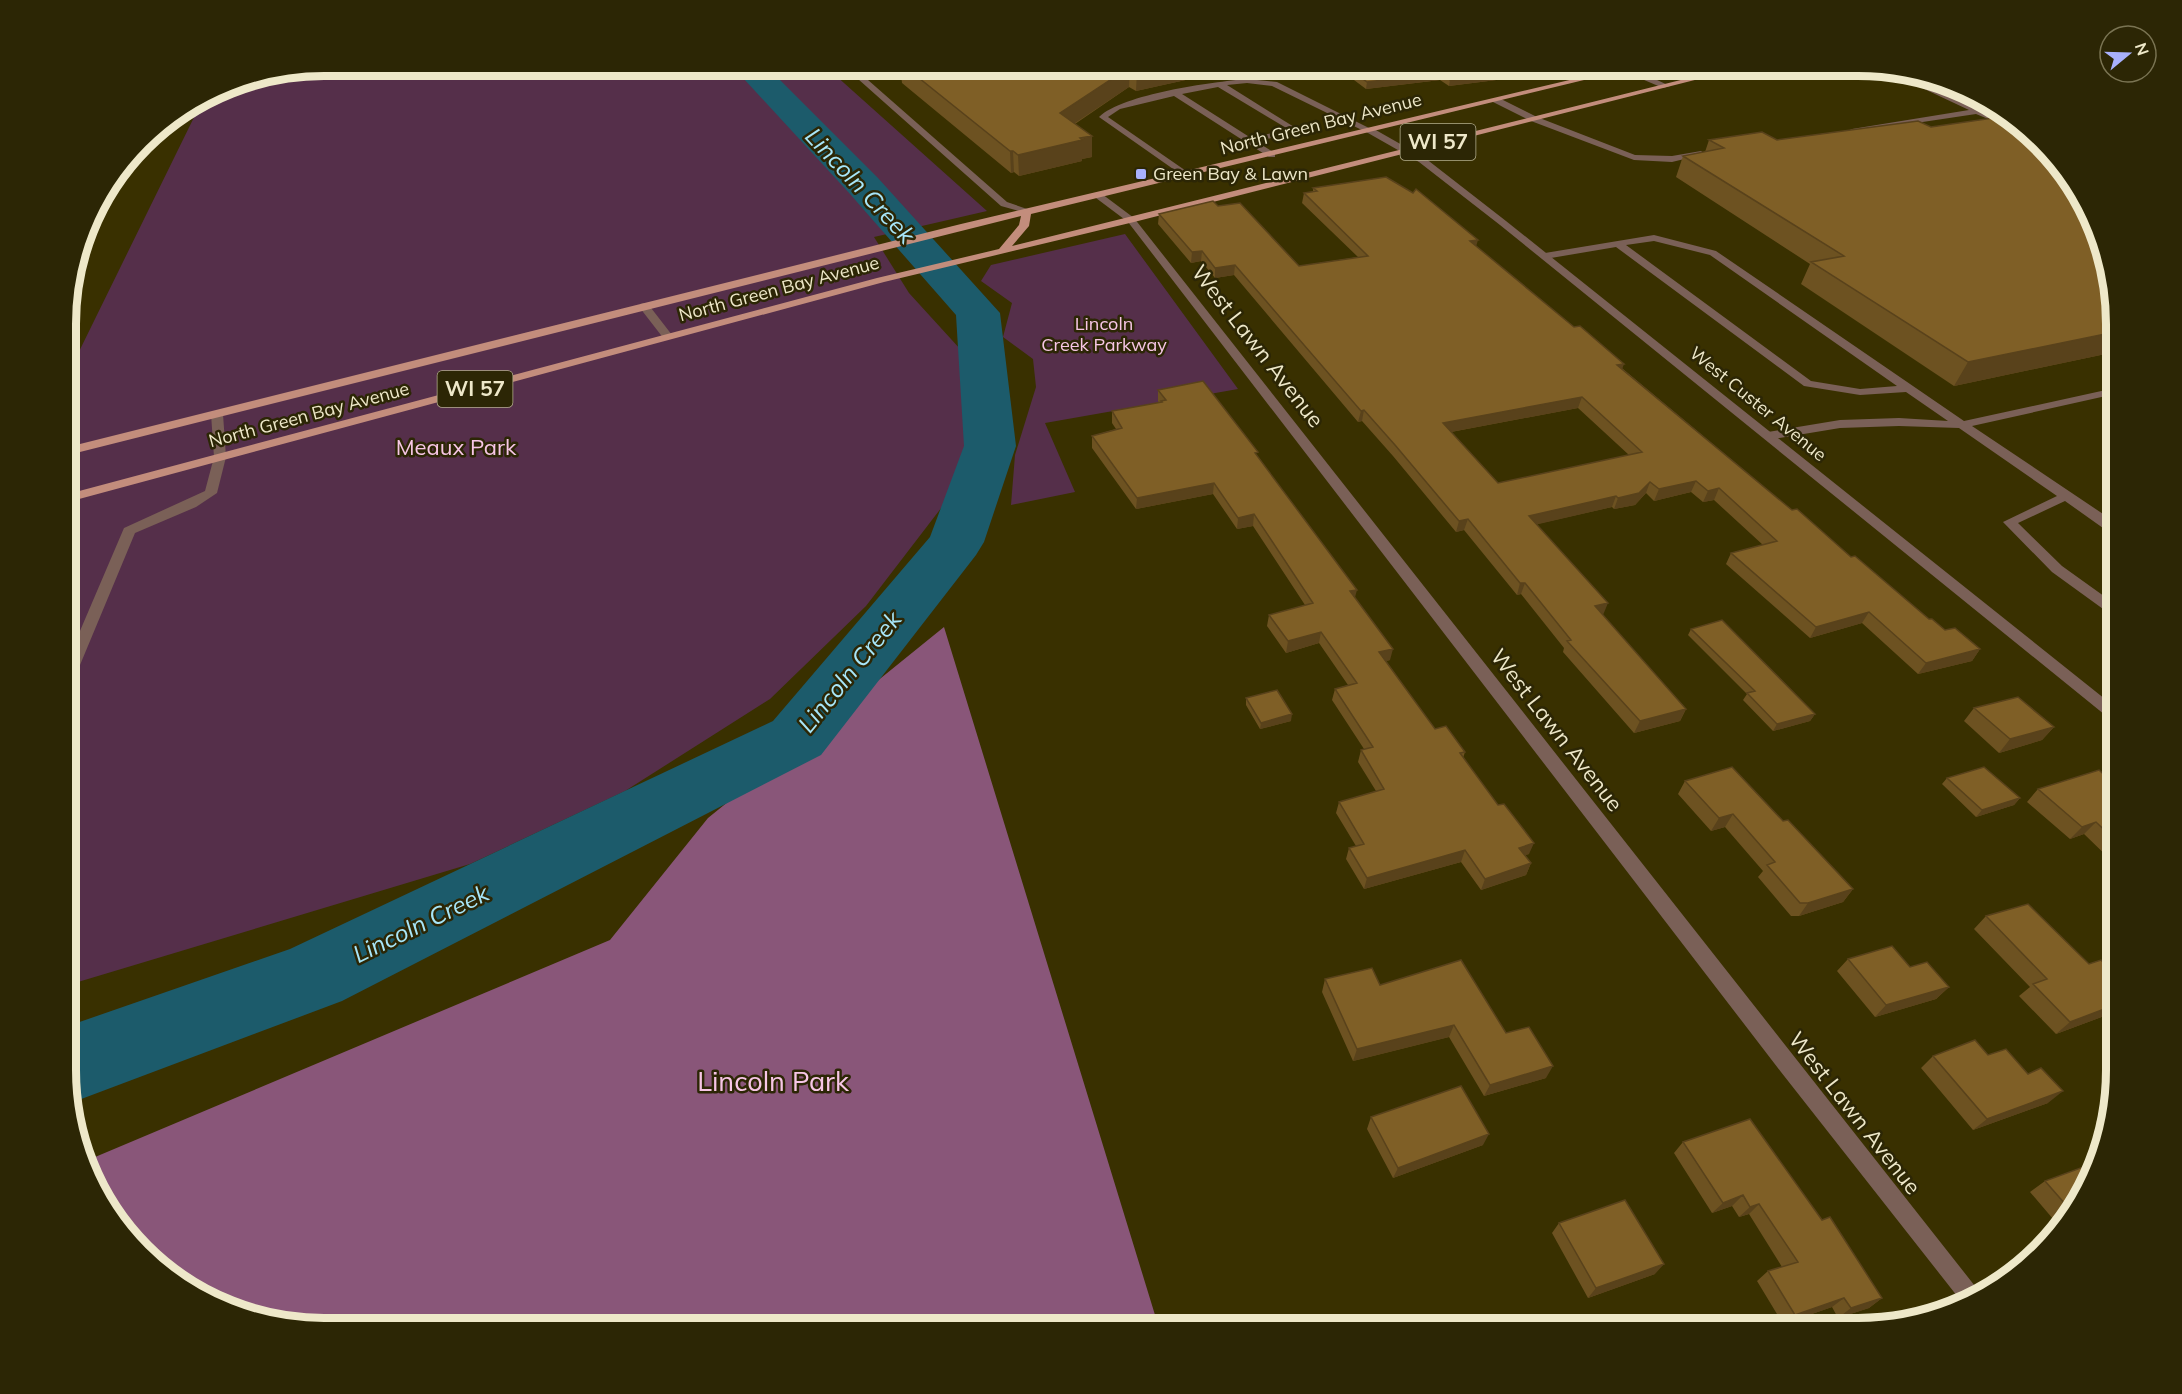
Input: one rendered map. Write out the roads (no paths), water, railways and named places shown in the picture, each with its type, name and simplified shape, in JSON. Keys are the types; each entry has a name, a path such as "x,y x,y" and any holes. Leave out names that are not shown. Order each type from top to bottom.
{"main road":[{"name":"North Green Bay Avenue","path":"76,449 961,227 1272,155 1597,76"},
{"name":"North Green Bay Avenue","path":"76,496 881,280 1706,76"},
{"path":"1003,250 1024,226 1027,213"}],"street":[{"path":"879,76 862,79 995,197 1004,204 1027,213"},
{"path":"1642,76 1666,86"},
{"name":"West Custer Avenue","path":"1186,175 1103,117 1117,107 1147,99 1219,84 1247,81 1274,84 1406,150 1545,256 2106,708"},
{"path":"1219,84 1295,130 1250,141"},
{"path":"1920,85 1999,121"},
{"path":"1175,93 1272,155"},
{"path":"1496,100 1534,119 1634,157 1672,159 1708,153"},
{"path":"1846,132 1977,111"},
{"name":"West Lawn Avenue","path":"1099,196 1131,220 1967,1292"},
{"path":"1545,256 1654,238 1713,253 2106,522"},
{"path":"1618,244 1808,384 1860,392 1909,388"},
{"path":"644,306 668,337"},
{"path":"1768,436 1840,424 1899,422 1962,425 2106,393"},
{"path":"76,658 129,531 143,522 195,504 211,493 220,457 217,414"},
{"path":"2066,496 2009,522 2057,569 2106,604"}],"waterway":[{"name":"Lincoln Creek","path":"76,1062 314,976 797,738 956,542 990,446 978,313 864,186 758,76"}],"place":[{"name":"Green Bay & Lawn","path":"1141,174"}],"park label":[{"name":"Lincoln Creek Parkway","path":"1104,334"},
{"name":"Meaux Park","path":"456,447"},
{"name":"Lincoln Park","path":"773,1082"}]}
